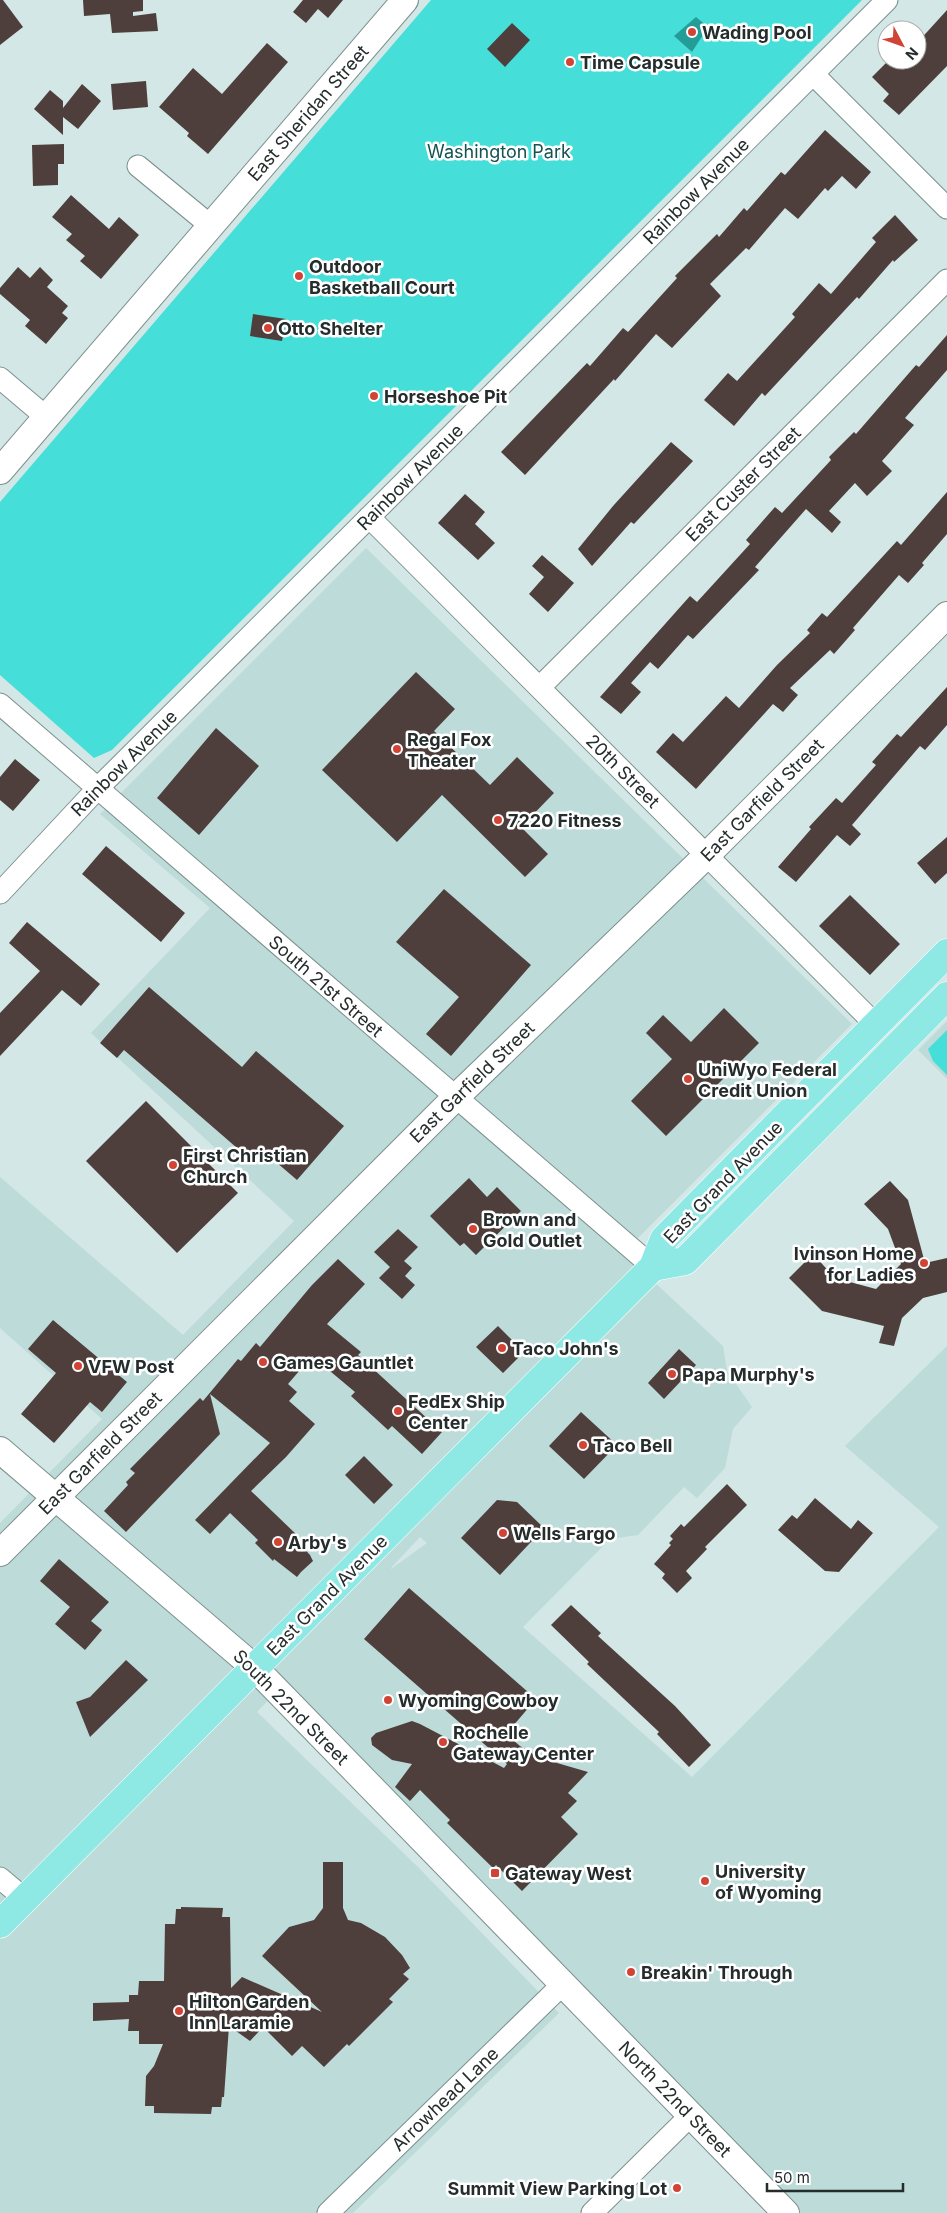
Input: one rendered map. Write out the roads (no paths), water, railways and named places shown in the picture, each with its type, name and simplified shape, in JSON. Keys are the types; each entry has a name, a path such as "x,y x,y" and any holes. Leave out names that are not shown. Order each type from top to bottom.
{"main road":[{"name":"East Grand Avenue","path":"0,1924 653,1267 664,1239 947,953"},
{"name":"East Grand Avenue","path":"653,1267 685,1261 947,996"}],"street":[{"name":"East Sheridan Street","path":"0,471 406,0"},
{"name":"Rainbow Avenue","path":"0,894 98,788 887,0"},
{"path":"813,74 947,208"},
{"path":"138,166 211,226"},
{"name":"East Custer Street","path":"540,687 947,280"},
{"path":"0,378 46,417"},
{"name":"20th Street","path":"370,517 876,1025"},
{"name":"East Garfield Street","path":"0,1553 456,1097 707,855 947,616"},
{"name":"South 21st Street","path":"0,704 653,1267"},
{"name":"South 22nd Street","path":"0,1450 255,1668 563,1984"},
{"path":"0,1878 25,1899"},
{"name":"North 22nd Street","path":"563,1984 786,2213"},
{"name":"Arrowhead Lane","path":"328,2213 563,1984"},
{"path":"592,2213 690,2115"}],"place":[{"name":"Wading Pool","path":"692,32"},
{"name":"Time Capsule","path":"570,62"},
{"name":"Outdoor Basketball Court","path":"299,276"},
{"name":"Otto Shelter","path":"268,328"},
{"name":"Horseshoe Pit","path":"374,396"},
{"name":"Regal Fox Theater","path":"397,749"},
{"name":"7220 Fitness","path":"498,820"},
{"name":"UniWyo Federal Credit Union","path":"688,1079"},
{"name":"First Christian Church","path":"173,1165"},
{"name":"Brown and Gold Outlet","path":"473,1229"},
{"name":"Ivinson Home for Ladies","path":"924,1263"},
{"name":"Taco John's","path":"502,1348"},
{"name":"Games Gauntlet","path":"263,1362"},
{"name":"VFW Post","path":"78,1366"},
{"name":"Papa Murphy's","path":"672,1374"},
{"name":"FedEx Ship Center","path":"398,1411"},
{"name":"Taco Bell","path":"583,1445"},
{"name":"Wells Fargo","path":"503,1533"},
{"name":"Arby's","path":"278,1542"},
{"name":"Wyoming Cowboy","path":"388,1700"},
{"name":"Rochelle Gateway Center","path":"443,1742"},
{"name":"Gateway West","path":"495,1873"},
{"name":"University of Wyoming","path":"705,1881"},
{"name":"Breakin' Through","path":"631,1972"},
{"name":"Hilton Garden Inn Laramie","path":"179,2011"},
{"name":"Summit View Parking Lot","path":"677,2188"}],"park label":[{"name":"Washington Park","path":"499,151"}]}
